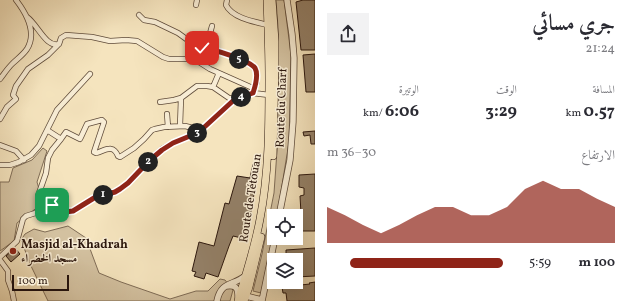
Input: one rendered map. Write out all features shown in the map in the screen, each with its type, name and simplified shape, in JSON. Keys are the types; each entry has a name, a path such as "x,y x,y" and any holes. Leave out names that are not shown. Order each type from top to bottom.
{"highway":[{"name":"Route de Tétouan","path":"238,301 256,236 266,180 269,95 267,0"},
{"name":"Route de Tétouan","path":"245,298 263,228 272,162 275,67 272,0"}],"street":[{"path":"0,79 27,48 31,39 27,17 16,0"},
{"path":"225,0 228,9 243,18 268,25"},
{"name":"Route du Charf","path":"280,209 290,160 294,122 294,58 287,0"},
{"path":"14,301 8,280 8,271 0,259 17,241 23,219 26,216 51,209 65,212 73,211 94,198 115,192 128,183 162,150 173,143 201,130 235,99 254,91 257,82 256,71 253,66 224,53 196,46 178,33 155,22 144,20 138,15"},
{"path":"27,17 33,21 46,40 52,44 58,45"},
{"path":"206,48 212,26"},
{"path":"0,119 7,108 16,99 13,94 22,76 28,69 48,55 60,43 62,37 66,35 92,37 110,41 137,41 163,57 168,59 192,59 254,91 269,95"},
{"path":"213,87 219,73"},
{"path":"0,165 10,165 24,160 32,155 39,146 57,110 90,74"},
{"path":"160,102 181,98 198,86 213,87 229,98 235,99"},
{"path":"180,126 181,98"},
{"path":"167,114 168,127"},
{"path":"56,210 52,205 41,200 38,196 46,173 48,158 52,150 66,132 80,139 86,124 102,120 104,122 103,126 94,152 111,148 116,151 120,157 134,148 152,130 158,128 185,126 201,130"},
{"path":"47,130 61,139"},
{"path":"0,145 16,151 24,160"},
{"path":"245,298 262,300 274,245"},
{"path":"217,301 219,293 225,286 238,281 245,276"},
{"path":"225,286 232,285 236,288 238,291 238,301"}],"shaded area":[{"path":"276,0 284,0 291,55 289,142 278,209 271,209 274,193 279,123 278,27"},
{"path":"43,148 47,151 37,182 43,203 17,223 14,241 0,251 0,182 9,182 13,168 32,160"},
{"path":"68,226 86,238 99,273 170,299 196,291 208,291 220,279 225,280 233,290 230,301 48,301 31,266 21,240 25,234 34,229 45,232"},
{"path":"267,229 267,245 271,245 269,253 267,253 267,264 261,293 253,291"}],"building":[{"path":"303,0 315,0 315,50 301,50 296,2"},
{"path":"315,54 315,92 306,92 303,55"},
{"path":"315,131 315,144 311,144 310,135 304,136 303,132"},
{"path":"253,164 259,166 246,239 233,236 218,277 206,273 204,279 194,276 196,272 192,271 199,242 214,246 225,203 229,204 237,176 250,178"},
{"path":"315,174 315,231 303,231 303,209 301,209 300,196 304,195 304,188 299,187 299,175"},
{"name":"Masjid al-Khadrah مسجد الخضراء","path":"15,248 20,254 11,262 6,256"},
{"path":"315,248 315,276 303,277 303,253 286,253 286,250"},
{"path":"315,282 315,301 287,301 286,293 283,293 282,289 303,289 303,285 310,284 309,283"}],"place":[{"name":"Masjid al-Khadrah مسجد الخضراء","path":"13,251"}],"route":[{"path":"52,205 56,210 69,212 94,198 115,192 128,183 154,156 162,150 173,143 199,132 235,99 253,93 257,82 256,71 253,66 224,53 202,48"}]}
